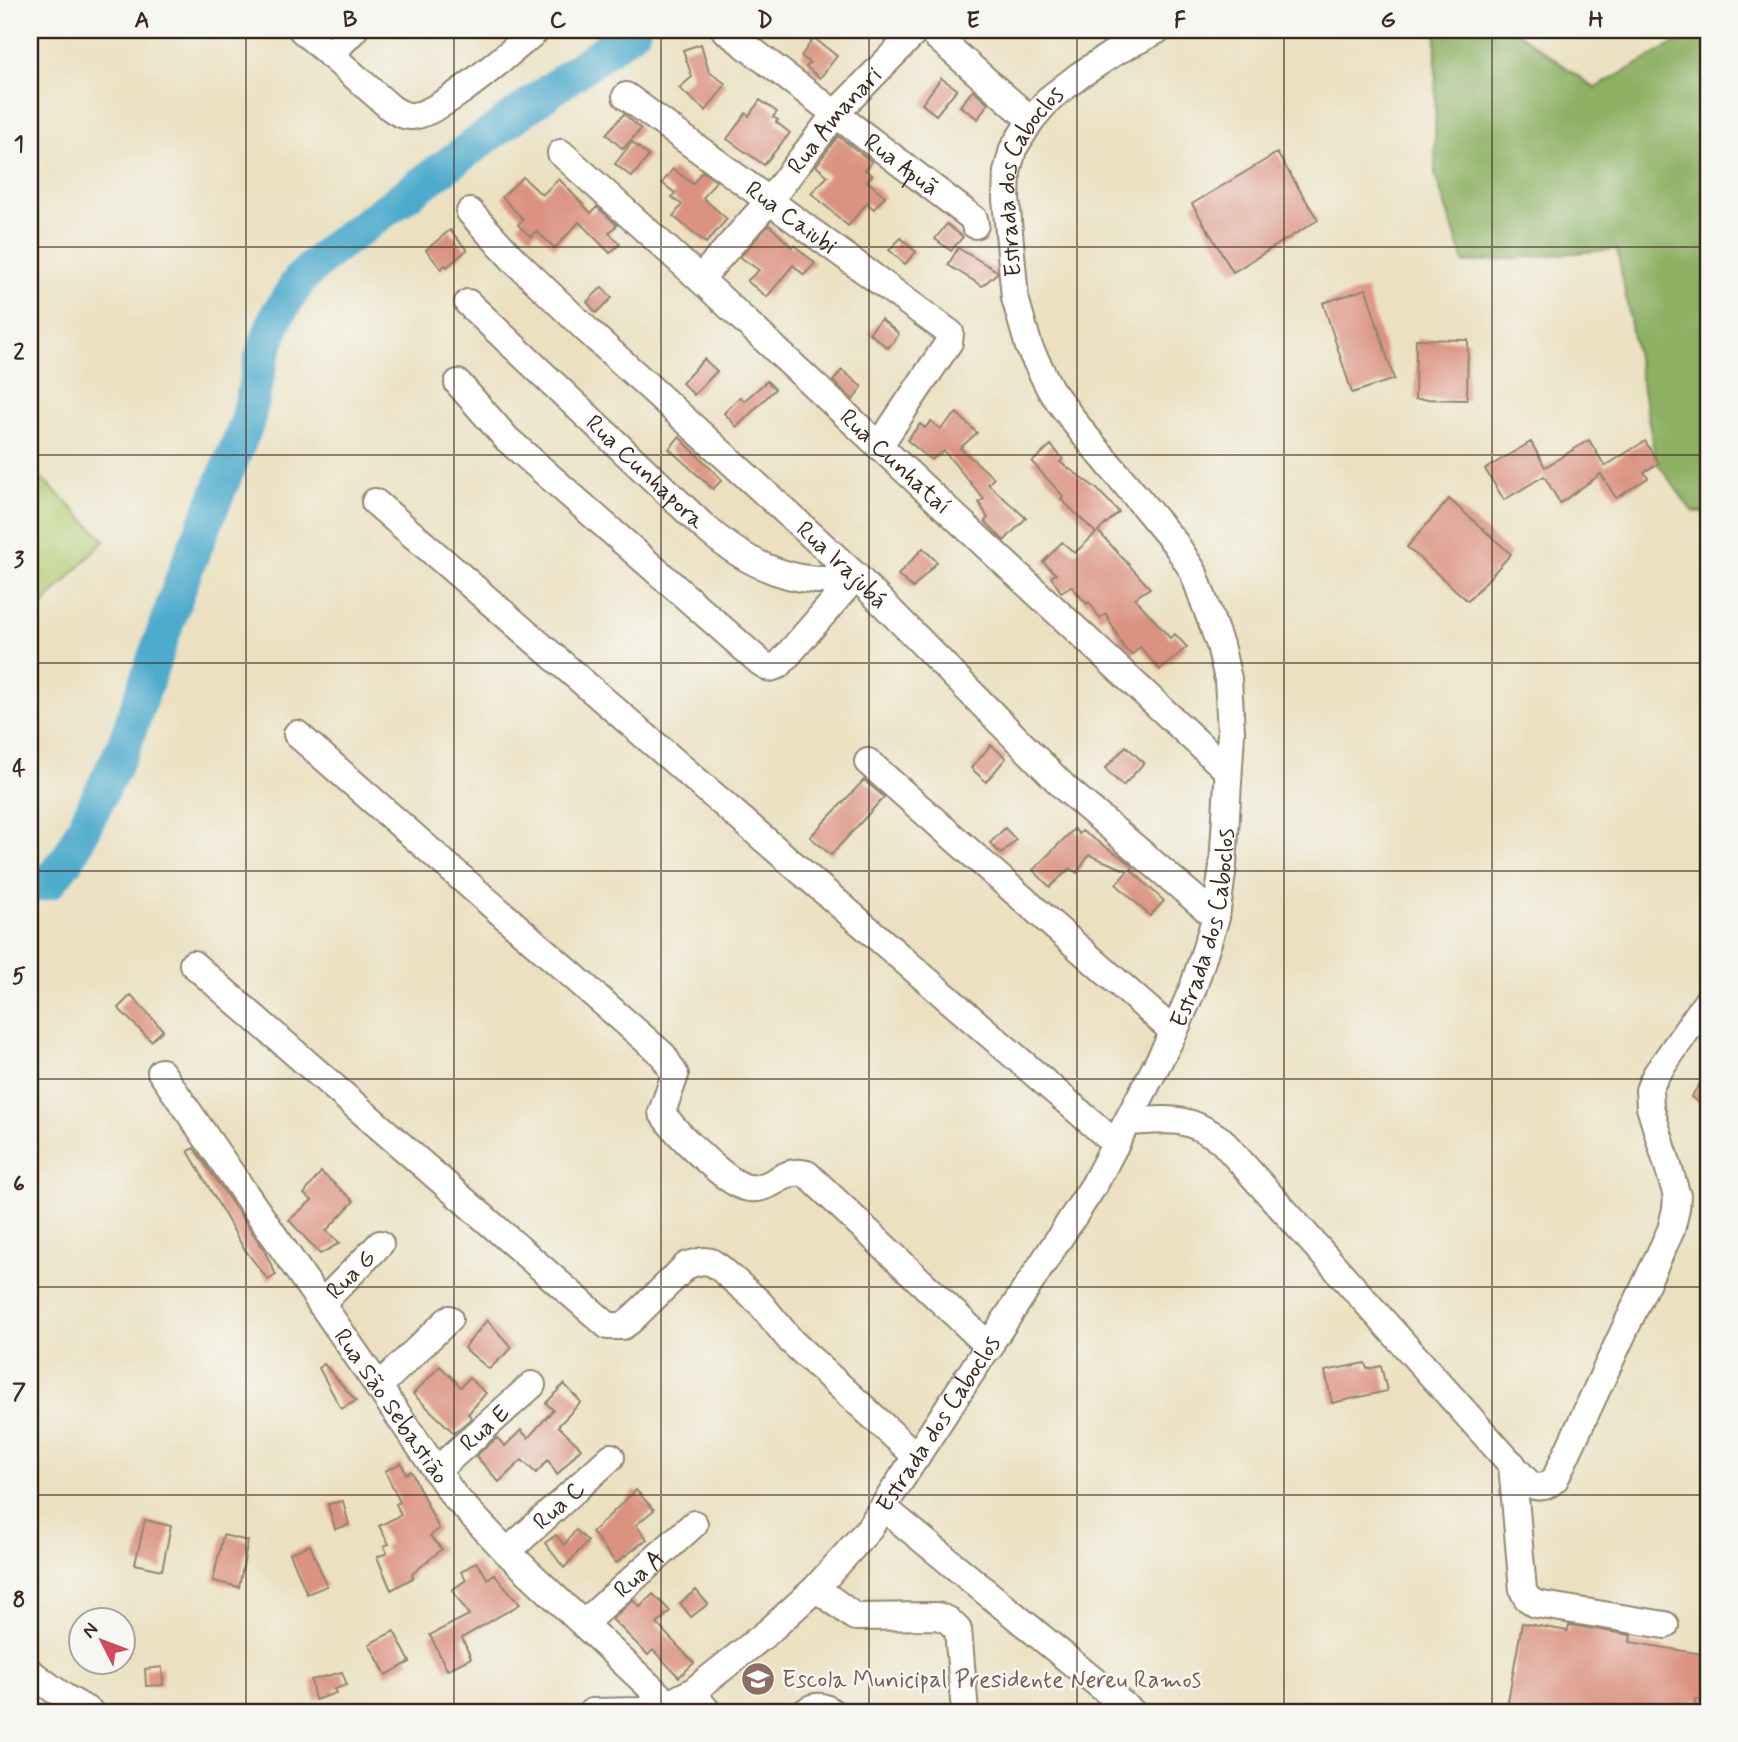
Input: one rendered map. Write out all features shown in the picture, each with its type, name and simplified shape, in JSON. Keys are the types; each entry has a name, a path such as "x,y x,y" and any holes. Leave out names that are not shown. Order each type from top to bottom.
{"street":[{"path":"302,30 365,87 401,115 411,116 424,114 442,105 537,30"},
{"path":"330,55 354,30"},
{"name":"Rua Apuã","path":"725,30 974,219 975,225"},
{"name":"Rua Amanari","path":"700,279 770,201 836,113 917,30"},
{"path":"929,30 1031,120"},
{"name":"Estrada dos Caboclos","path":"592,1712 642,1711 668,1704 692,1692 768,1632 816,1588 860,1540 884,1508 1094,1185 1174,1032 1193,988 1216,917 1223,866 1231,732 1228,679 1220,645 1193,571 1175,543 1050,389 1028,348 1015,298 1006,199 1007,172 1013,149 1031,120 1049,99 1115,52 1158,30"},
{"name":"Rua Caiubi","path":"626,96 950,333 949,342 880,446"},
{"name":"Rua Cunhataí","path":"561,153 1228,771"},
{"name":"Rua Irajubá","path":"470,212 513,259 588,331 856,576 1065,788 1216,917"},
{"name":"Rua Cunhapora","path":"468,303 702,525 735,552 775,570 818,580 856,576"},
{"path":"458,383 507,439 761,663 770,668 779,665 856,576"},
{"path":"375,502 1121,1133 1179,1120 1202,1127 1221,1140 1529,1484 1538,1488 1548,1486 1555,1479 1671,1230 1676,1196 1650,1107 1649,1090 1655,1076 1708,1000"},
{"path":"297,734 663,1055 675,1075 662,1112 677,1131 720,1170 735,1183 753,1189 788,1173 798,1171 807,1174 990,1347"},
{"path":"868,762 1174,1032"},
{"path":"193,964 608,1326 624,1326 687,1265 695,1261 711,1262 759,1302 791,1341 917,1457"},
{"name":"Rua São Sebastião","path":"161,1072 454,1496 507,1552 668,1704"},
{"name":"Rua G","path":"321,1304 380,1244"},
{"path":"378,1387 449,1319"},
{"name":"Rua E","path":"436,1471 532,1385"},
{"name":"Rua C","path":"507,1552 611,1457"},
{"path":"1512,1464 1523,1590 1527,1598 1536,1604 1665,1625"},
{"path":"884,1508 1132,1712"},
{"name":"Rua A","path":"584,1623 694,1524"},
{"path":"816,1588 855,1617 937,1616 947,1620 958,1630 965,1712"},
{"path":"30,1672 90,1712"},
{"path":"692,1692 708,1712"},
{"path":"805,1712 811,1707 819,1706 832,1712"}],"green space":[{"path":"1436,30 1514,30 1595,88 1698,30 1708,30 1708,513 1692,511 1656,461 1617,249 1464,263 1435,174"},
{"path":"30,467 105,540 30,618"}],"building":[{"path":"814,38 837,56 820,78 806,67 810,63 801,56"},
{"path":"701,44 709,72 726,84 706,111 679,88 692,77 683,50"},
{"path":"941,78 957,89 936,115 922,104"},
{"path":"973,90 988,103 978,119 960,106"},
{"path":"760,100 777,112 773,117 778,120 776,122 790,133 764,165 727,139 746,113 749,116"},
{"path":"624,114 641,129 623,149 606,134"},
{"path":"838,136 872,162 865,170 872,175 867,181 885,196 874,209 867,203 848,226 811,193 828,176 816,166"},
{"path":"632,142 649,156 632,177 615,164"},
{"path":"1277,153 1318,220 1233,272 1192,204"},
{"path":"673,169 693,184 702,171 716,181 703,198 727,219 706,243 673,216 682,205 672,197 675,193 662,183"},
{"path":"523,177 542,195 559,179 591,213 597,207 617,225 609,233 620,244 610,253 579,222 555,248 536,231 531,237 518,225 523,219 502,197"},
{"path":"947,224 963,237 951,251 935,239"},
{"path":"769,225 792,247 794,245 815,263 804,275 793,265 767,297 747,281 759,270 740,257"},
{"path":"450,230 467,250 441,269 426,250"},
{"path":"901,238 916,252 905,264 889,250"},
{"path":"958,248 997,273 982,286 948,265"},
{"path":"602,287 612,298 596,313 587,302"},
{"path":"1366,289 1394,379 1352,393 1323,303"},
{"path":"881,319 899,334 888,348 869,333"},
{"path":"1416,339 1468,340 1467,400 1415,399"},
{"path":"704,359 717,371 694,395 682,383"},
{"path":"842,370 862,387 853,400 833,381"},
{"path":"767,381 775,389 737,427 724,413 740,397 744,401"},
{"path":"957,413 977,433 960,448 994,478 988,484 1026,518 1004,541 985,521 988,518 979,502 984,499 944,451 931,460 907,440 920,424 925,428 931,421 940,429"},
{"path":"679,437 722,480 713,489 669,449"},
{"path":"1589,440 1605,466 1645,441 1659,463 1644,472 1648,478 1616,498 1601,474 1560,503 1544,476 1504,500 1485,469 1531,442 1545,467"},
{"path":"1051,445 1063,459 1060,462 1097,489 1119,512 1098,531 1150,588 1135,598 1170,638 1175,634 1187,647 1160,670 1140,647 1132,655 1124,648 1106,614 1100,618 1089,602 1087,604 1071,586 1061,592 1051,577 1056,574 1043,562 1062,542 1075,553 1096,533 1061,499 1063,496 1032,462"},
{"path":"1449,499 1511,554 1468,601 1407,547"},
{"path":"923,548 937,562 913,588 898,575"},
{"path":"991,745 1006,758 986,782 971,768"},
{"path":"1126,746 1144,763 1123,786 1105,769"},
{"path":"864,780 884,797 831,855 810,837"},
{"path":"1005,828 1016,840 1001,854 990,843"},
{"path":"1074,829 1079,834 1082,831 1133,866 1131,870 1164,901 1150,916 1116,884 1128,871 1089,855 1077,873 1070,868 1050,887 1033,870"},
{"path":"131,995 163,1030 151,1041 118,1008"},
{"path":"1708,1071 1708,1109 1691,1097"},
{"path":"194,1148 263,1248 276,1275 268,1280 243,1247 188,1151"},
{"path":"321,1172 354,1201 326,1231 340,1243 320,1254 289,1220 312,1200 304,1194"},
{"path":"487,1320 512,1348 489,1369 464,1348"},
{"path":"1365,1363 1367,1369 1381,1366 1387,1391 1332,1403 1325,1371"},
{"path":"324,1364 356,1401 341,1409 319,1368"},
{"path":"440,1366 461,1387 469,1378 486,1393 468,1414 472,1418 454,1433 413,1394"},
{"path":"564,1384 581,1402 558,1426 581,1448 557,1475 548,1460 536,1473 522,1460 499,1482 476,1456 497,1438 505,1446 521,1430 528,1438 553,1410 546,1403"},
{"path":"401,1463 406,1474 411,1471 439,1529 430,1536 442,1549 412,1574 413,1578 391,1590 377,1557 387,1553 384,1546 389,1544 379,1526 401,1515 396,1504 400,1502 385,1471"},
{"path":"636,1490 654,1510 636,1525 647,1539 616,1563 592,1532"},
{"path":"343,1501 349,1525 335,1529 328,1504"},
{"path":"145,1520 171,1526 162,1570 135,1564"},
{"path":"576,1530 588,1541 564,1568 545,1543 556,1535 564,1545"},
{"path":"223,1535 248,1541 239,1587 213,1581"},
{"path":"310,1545 327,1586 307,1594 290,1553"},
{"path":"476,1562 488,1579 494,1574 520,1604 462,1638 471,1658 447,1670 430,1635 469,1615 452,1590 466,1580 461,1572"},
{"path":"696,1590 708,1604 691,1617 680,1603"},
{"path":"653,1594 670,1611 657,1624 694,1663 679,1677 653,1650 648,1655 612,1619 633,1600 640,1607"},
{"path":"1522,1623 1568,1631 1569,1625 1631,1635 1630,1642 1708,1655 1708,1701 1695,1699 1694,1712 1506,1712"},
{"path":"394,1631 410,1662 386,1675 369,1644"},
{"path":"162,1667 163,1685 146,1686 145,1669"},
{"path":"342,1672 347,1685 334,1689 336,1693 315,1700 311,1680"}],"waterway":[{"path":"30,886 49,882 69,857 123,748 185,571 247,423 261,359 276,317 300,279 332,249 633,30"}],"place":[{"name":"Escola Municipal Presidente Nereu Ramos","path":"758,1679"}]}
